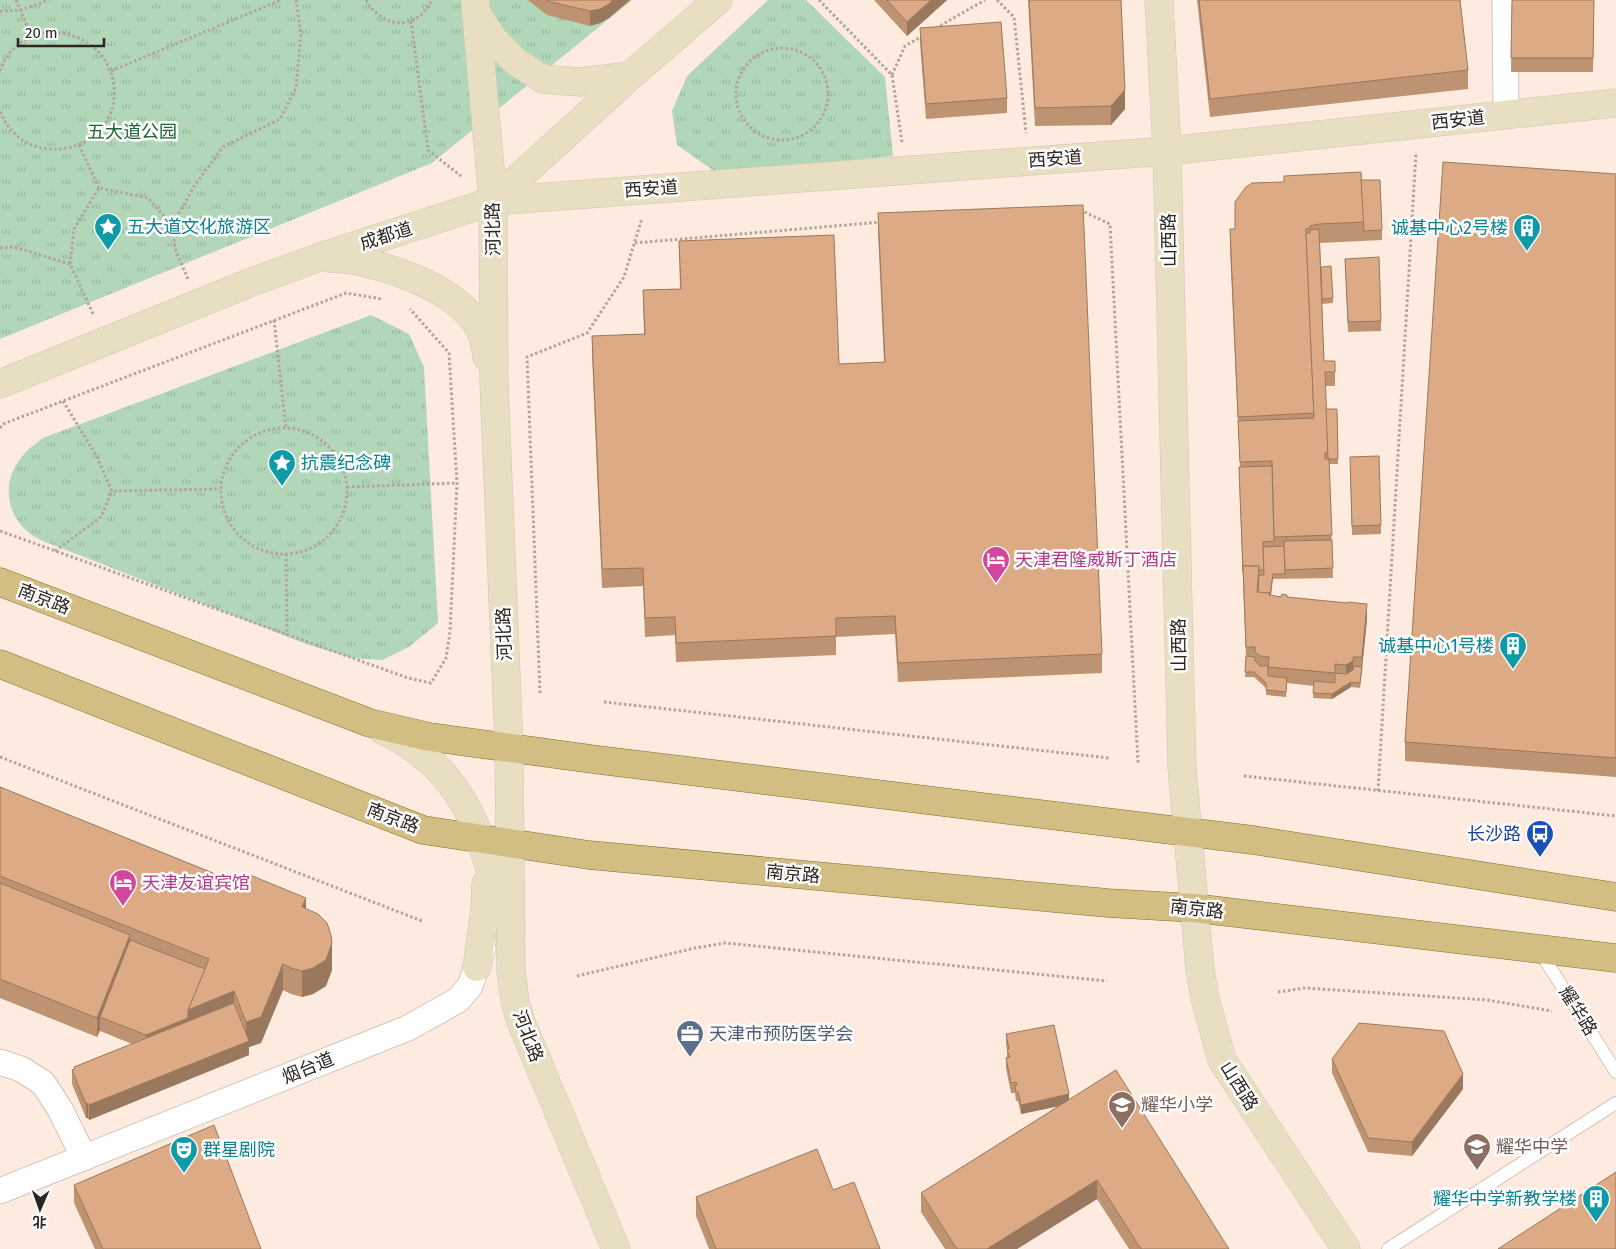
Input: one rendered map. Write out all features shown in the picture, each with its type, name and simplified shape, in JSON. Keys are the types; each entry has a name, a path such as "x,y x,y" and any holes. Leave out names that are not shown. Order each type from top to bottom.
{"main road":[{"name":"南京路","path":"0,582 370,723 430,737 599,760 1188,831 1616,896"},
{"name":"南京路","path":"0,664 423,830 589,855 1108,903 1194,908 1616,958"}],"street":[{"name":"成都道","path":"0,384 198,303 320,257 493,201 630,76 718,0"},
{"name":"山西路","path":"1159,0 1167,151 1182,768 1200,970 1205,998 1222,1060 1346,1249"},
{"path":"1505,0 1506,115"},
{"path":"475,5 494,40 516,62 543,79 580,82 630,76"},
{"name":"河北路","path":"475,5 493,201 494,383 509,747 511,970 515,1001 522,1022 616,1249"},
{"name":"西安道","path":"493,201 1167,151 1616,103"},
{"path":"320,257 362,261 391,270 426,283 451,299 470,315 482,334 494,383"},
{"path":"370,723 411,745 428,757 445,775 465,805 481,838 488,859 511,970"},
{"path":"477,967 486,892 481,838"},
{"name":"烟台道","path":"0,1191 408,1028 458,1000 470,986 477,967 511,843"},
{"path":"0,1062 21,1070 42,1083 60,1108 84,1158"}],"lane":[{"name":"耀华路","path":"1539,950 1616,1072"},
{"path":"1388,1249 1616,1103"}],"path":[{"path":"16,0 32,37"},
{"path":"0,11 21,10 48,0"},
{"path":"110,71 281,0"},
{"path":"172,225 195,185 223,147 280,119 296,88 301,34 296,0"},
{"path":"366,0 375,13 389,22 400,23 411,21 420,16 428,8 432,0"},
{"path":"819,0 892,75"},
{"path":"906,170 892,75 905,46 985,0"},
{"path":"997,0 1014,17 1029,161"},
{"path":"411,21 428,150 493,201"},
{"path":"0,71 3,63 16,47 33,37 51,32 70,34 87,41 101,54 110,71 114,88 112,107 104,124 92,138 79,145 55,150 35,147 17,137 4,121 0,111"},
{"path":"775,48 790,48 804,53 816,62 824,74 828,88 826,110 814,128 802,136 786,141 770,139 756,133 745,122 737,108 736,92 739,76 748,62 761,53 775,48"},
{"path":"1378,791 1417,124"},
{"path":"79,145 99,188"},
{"path":"99,188 148,198 172,225 175,249 198,303"},
{"path":"99,188 74,229 70,264 106,341"},
{"path":"540,693 527,357 588,333 624,277 643,217 643,190"},
{"path":"1073,206 1110,224 1138,763"},
{"path":"635,243 884,222"},
{"path":"0,248 14,247 70,264"},
{"path":"0,428 3,424 346,293 385,300"},
{"path":"0,531 408,678 431,683 446,658 450,632 457,483 448,353 404,303"},
{"path":"274,320 286,428"},
{"path":"56,551 101,517 112,491 96,455 63,401"},
{"path":"286,428 311,434 328,445 340,461 347,480 347,487 347,501 341,520 329,536 312,548 291,555 270,553 249,545 234,530 223,511 220,489 224,468 236,449 252,436 271,429 286,428"},
{"path":"347,487 457,483"},
{"path":"112,491 220,489"},
{"path":"286,554 287,635"},
{"path":"604,702 1109,758"},
{"path":"0,757 422,921"},
{"path":"1244,776 1616,816"},
{"path":"577,976 695,948 725,943 1108,980"},
{"path":"1278,992 1304,988 1487,1000 1581,1016"}],"green space":[{"name":"五大道公园","path":"0,0 632,0 432,163 0,339"},
{"path":"768,0 806,0 885,77 893,156 717,173 677,145 672,111 687,76"},
{"path":"371,315 409,334 424,367 438,623 409,647 382,660 352,658 306,644 42,541 25,529 17,519 9,497 12,474 17,463 25,453 43,438"}],"building":[{"path":"546,0 613,0 600,9 590,11"},
{"path":"887,0 931,0 907,22"},
{"path":"1029,0 1121,0 1125,90 1111,106 1035,108"},
{"path":"1199,0 1460,0 1468,70 1210,99"},
{"path":"1512,0 1594,0 1593,58 1511,58"},
{"path":"1001,22 1007,98 926,104 920,28"},
{"path":"1443,162 1616,174 1616,758 1405,742"},
{"path":"1361,172 1364,222 1319,224 1306,229 1314,413 1238,417 1230,229 1235,229 1235,202 1246,187 1252,183 1284,182 1284,176"},
{"path":"1361,180 1380,180 1382,230 1364,231"},
{"path":"1083,205 1102,654 898,663 895,616 836,618 836,636 676,643 675,617 645,618 643,568 602,569 592,336 645,334 643,290 681,289 679,241 834,235 839,364 885,362 878,213"},
{"path":"1319,229 1324,361 1335,361 1335,372 1325,372 1328,452 1325,453 1325,459 1329,459 1332,535 1274,537 1272,461 1240,462 1238,421 1314,418 1306,233 1310,233 1310,230"},
{"path":"1379,257 1381,321 1348,322 1345,259"},
{"path":"1331,266 1333,298 1322,299 1321,267"},
{"path":"1326,409 1337,409 1338,459 1328,459"},
{"path":"1379,456 1381,525 1352,526 1350,457"},
{"path":"1272,466 1274,541 1263,542 1264,570 1259,570 1259,566 1243,566 1243,571 1239,467"},
{"path":"1332,540 1333,568 1285,570 1284,541"},
{"path":"1284,546 1285,574 1273,574 1270,595 1270,593 1258,593 1259,575 1264,575 1263,547"},
{"path":"1243,566 1259,566 1257,592 1270,593 1269,595 1281,597 1282,594 1287,595 1287,597 1367,604 1362,657 1353,657 1353,661 1346,665 1335,664 1335,673 1268,667 1269,657 1260,656 1255,652 1255,647 1246,647"},
{"path":"1246,656 1255,657 1255,661 1260,666 1269,666 1268,676 1287,678 1286,692 1266,690 1266,683 1254,672 1245,672"},
{"path":"1354,666 1362,667 1360,683 1351,682 1332,694 1313,693 1314,681 1335,683 1335,673 1346,674 1353,670"},
{"path":"0,787 245,886 250,875 306,898 302,907 318,914 327,923 331,935 332,943 326,960 313,968 302,971 283,964 261,1017 246,1022 234,991 188,1010 209,959 0,876"},
{"path":"0,883 130,935 97,1018 0,979"},
{"path":"130,940 205,969 188,1010 188,1018 146,1035 100,1017"},
{"path":"234,1003 249,1041 89,1105 88,1103 86,1104 72,1070 75,1069 74,1067"},
{"path":"1359,1023 1444,1031 1463,1074 1412,1142 1368,1138 1332,1059"},
{"path":"1054,1025 1069,1094 1021,1105 1018,1092 1016,1092 1016,1082 1011,1083 1006,1058 1010,1057 1007,1050 1009,1049 1006,1034"},
{"path":"1116,1070 1229,1249 1141,1249 1097,1180 987,1249 957,1249 921,1193"},
{"name":"群星剧院","path":"214,1125 261,1249 103,1249 74,1185"},
{"path":"817,1149 833,1190 854,1182 880,1249 716,1249 696,1197"},
{"path":"1616,1172 1616,1249 1498,1249"}],"place":[{"name":"五大道文化旅游区","path":"108,251"},
{"name":"诚基中心2号楼","path":"1527,252"},
{"name":"抗震纪念碑","path":"282,487"},
{"name":"天津君隆威斯丁酒店","path":"996,584"},
{"name":"诚基中心1号楼","path":"1513,670"},
{"name":"长沙路","path":"1540,858"},
{"name":"天津友谊宾馆","path":"123,907"},
{"name":"天津市预防医学会","path":"690,1058"},
{"name":"耀华小学","path":"1122,1129"},
{"name":"耀华中学","path":"1477,1171"},
{"name":"群星剧院","path":"184,1174"},
{"name":"耀华中学新教学楼","path":"1596,1223"}]}
